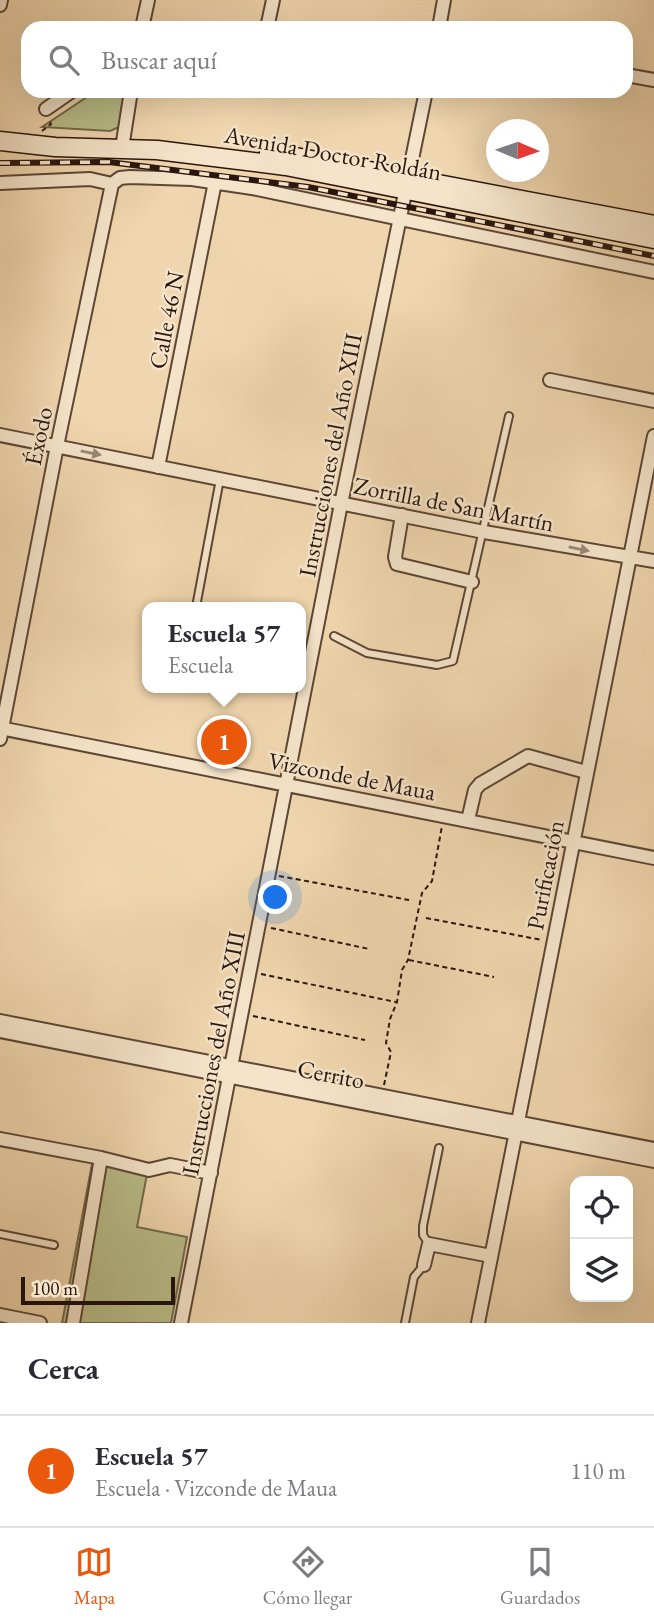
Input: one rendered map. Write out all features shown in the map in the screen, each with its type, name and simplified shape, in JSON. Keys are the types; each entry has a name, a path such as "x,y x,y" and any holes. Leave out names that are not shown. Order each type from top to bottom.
{"street":[{"path":"0,5 1,0"},
{"path":"144,21 148,0"},
{"path":"268,21 273,0"},
{"path":"440,21 444,0"},
{"path":"633,76 654,80"},
{"path":"46,109 62,98"},
{"path":"123,143 130,98"},
{"name":"Instrucciones del Año XIII","path":"306,682 425,98"},
{"name":"Avenida Doctor Roldán","path":"0,131 123,143 223,145 291,154 407,184 654,239"},
{"name":"Avenida Doctor Roldán","path":"0,141 55,147 123,143"},
{"name":"Avenida Doctor Roldán","path":"0,183 90,179 112,184 120,178 130,177 252,188 654,272"},
{"name":"Calle 46 N","path":"158,467 215,183"},
{"name":"Éxodo","path":"1,732 112,184"},
{"name":"Avenida Doctor Roldán","path":"407,184 654,225"},
{"path":"550,380 654,401"},
{"name":"Zorrilla de San Martín","path":"0,435 341,504 608,555 654,561"},
{"name":"Purificación","path":"478,1323 654,436"},
{"path":"402,515 395,557 397,564 472,582"},
{"name":"Instrucciones del Año XIII","path":"181,1323 304,693"},
{"name":"Vizconde de Maua","path":"1,732 286,784 654,858"},
{"path":"468,820 475,790 480,784 528,756 586,772"},
{"name":"Cerrito","path":"0,1021 518,1128 654,1149"},
{"name":"Cerrito","path":"0,1031 382,1096 654,1161"},
{"path":"0,1139 149,1170 170,1166 211,1173"},
{"path":"73,1323 101,1158"},
{"path":"424,1265 429,1244 491,1256"},
{"path":"0,1315 40,1323"}],"lane":[{"path":"334,636 367,653 437,665 449,664 456,657 509,416"},
{"path":"197,602 220,479"},
{"path":"429,1244 423,1236 423,1226 439,1148"},
{"path":"0,1234 54,1245"},
{"path":"405,1323 414,1277 424,1265"}],"path":[{"path":"37,135 51,124 46,109"},
{"path":"382,1096 391,1052 386,1043 390,1019 397,1002 402,971 408,960 422,893 432,881 444,815"},
{"path":"269,874 409,900"},
{"path":"426,918 554,941"},
{"path":"258,926 369,949"},
{"path":"408,960 494,977"},
{"path":"250,972 397,1002"},
{"path":"241,1013 365,1040"}],"green space":[{"path":"86,98 124,98 119,127 110,131 42,127"},
{"path":"92,1164 147,1174 137,1227 187,1237 171,1323 62,1323"}],"railway":[{"path":"0,163 109,162 308,187 654,256"}],"place":[{"name":"Escuela 57","path":"224,742"}]}
